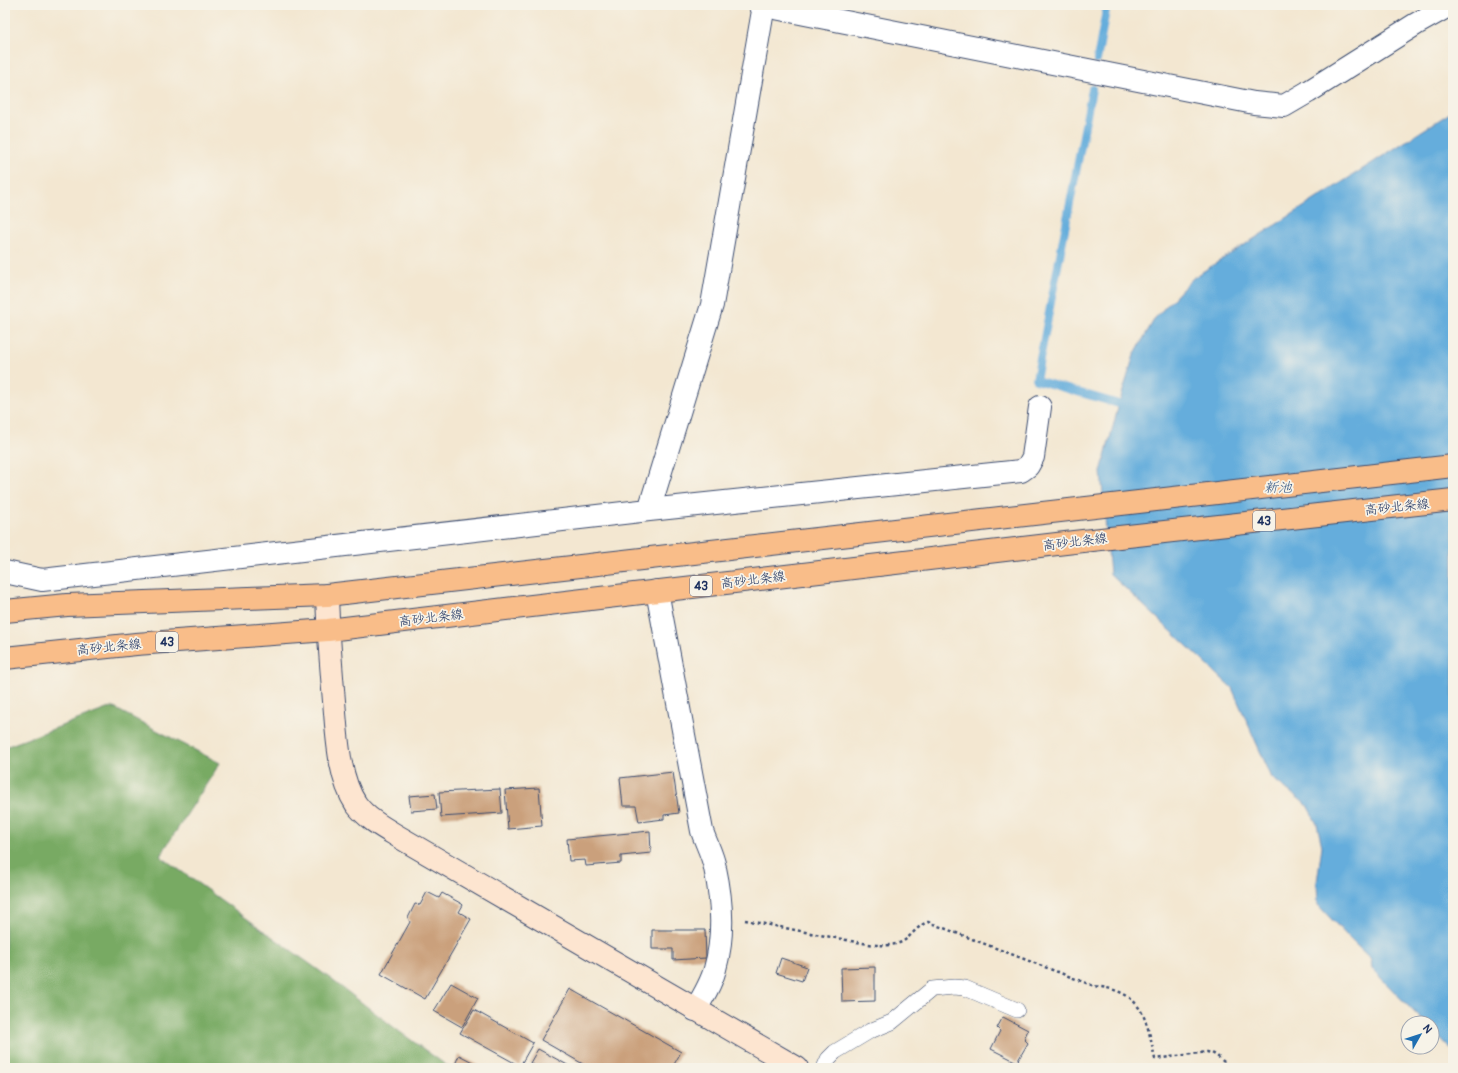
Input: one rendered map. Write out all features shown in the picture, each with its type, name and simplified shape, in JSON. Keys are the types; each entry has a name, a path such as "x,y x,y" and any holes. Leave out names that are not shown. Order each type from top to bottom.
{"main road":[{"path":"5,611 67,605 327,595 1453,466"},
{"name":"高砂北条線","path":"5,658 136,644 328,630 1074,542 1453,500"}],"street":[{"path":"649,510 712,305 762,5 1254,103 1284,106 1416,24 1450,5"},
{"path":"5,572 42,580 649,510 1021,471 1028,466 1033,457 1040,407"},
{"path":"657,591 702,831 715,867 721,916 719,944 715,968 707,990 695,1010"},
{"path":"327,595 328,630 336,726 341,765 350,793 357,805 366,815 406,842 797,1068"}],"lane":[{"path":"824,1068 828,1059 836,1052 870,1031 892,1022 932,989 954,987 965,988 1016,1010"}],"path":[{"path":"721,916 851,941 886,946 898,944 907,939 921,924 928,922 1094,986 1107,987 1126,994 1135,1001 1141,1009 1149,1031 1155,1059 1207,1052 1212,1053 1231,1068"},
{"path":"5,1036 8,1068"}],"green space":[{"path":"112,707 220,763 160,856 331,979 450,1068 5,1068 5,747"}],"water":[{"name":"新池","path":"1453,111 1453,1052 1440,1038 1440,1015 1417,1015 1372,969 1371,959 1318,905 1317,882 1322,846 1317,824 1307,805 1272,778 1232,688 1110,574 1101,472 1119,404 1134,355 1155,318 1193,278"}],"building":[{"path":"5,71 9,74 6,97 5,97"},
{"path":"673,772 679,813 664,815 664,819 639,822 636,806 623,806 620,778"},
{"path":"539,788 542,826 508,829 505,790"},
{"path":"500,789 502,813 441,817 439,792"},
{"path":"435,794 437,809 411,811 409,796"},
{"path":"650,831 651,853 621,856 621,863 586,866 585,860 569,861 567,839"},
{"path":"427,892 439,898 442,893 462,904 463,905 459,912 471,919 425,999 381,974 410,922 408,918 415,904 420,905"},
{"path":"652,930 705,930 706,958 673,960 673,949 652,949"},
{"path":"781,958 807,967 802,981 776,973"},
{"path":"875,967 875,1001 842,1002 841,968"},
{"path":"451,983 478,998 462,1027 434,1011"},
{"path":"570,989 681,1052 672,1068 590,1068 541,1040"},
{"path":"474,1010 533,1043 520,1066 460,1033"},
{"path":"1003,1017 1028,1030 1024,1039 1028,1043 1017,1062 991,1049 1000,1031 997,1028"},
{"path":"538,1049 573,1068 539,1068 530,1063"},
{"path":"459,1055 484,1068 454,1067"}],"waterway":[{"path":"1097,60 1107,5"},
{"path":"1092,89 1036,380 1119,404"}]}
